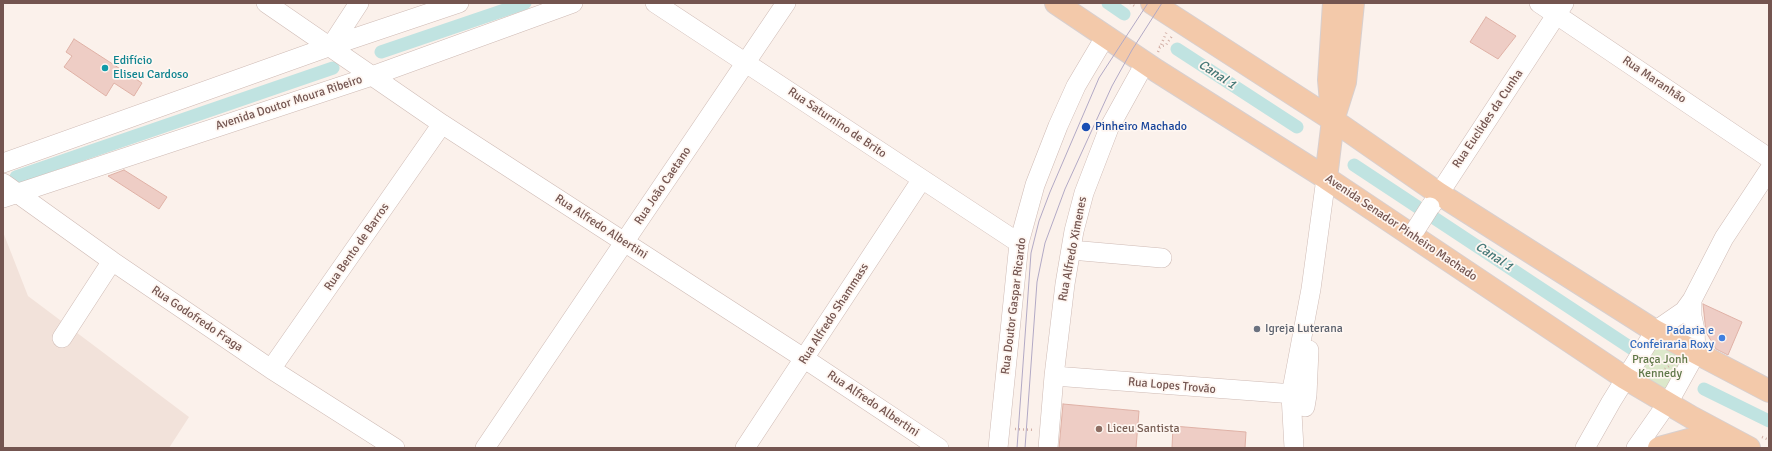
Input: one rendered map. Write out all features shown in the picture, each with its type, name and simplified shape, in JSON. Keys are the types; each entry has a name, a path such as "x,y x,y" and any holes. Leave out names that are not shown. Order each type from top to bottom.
{"main road":[{"name":"Avenida Senador Pinheiro Machado","path":"1056,3 1105,37 1154,56 1326,178 1414,232 1627,376 1749,448"},
{"path":"1152,3 1333,120 1434,200 1651,337 1691,362 1739,375 1769,391"},
{"path":"1333,120 1329,95 1329,80 1334,3"},
{"path":"1326,178 1333,120 1345,82 1354,3"},
{"path":"1659,448 1706,437 1730,438"}],"street":[{"name":"Rua Alfredo Albertini","path":"266,3 334,48 442,124 939,448"},
{"path":"334,48 359,3"},
{"path":"3,163 459,3"},
{"name":"Avenida Doutor Moura Ribeiro","path":"8,191 368,73 574,3"},
{"name":"Rua Saturnino de Brito","path":"655,3 1020,243"},
{"name":"Rua João Caetano","path":"485,448 786,3"},
{"name":"Rua Maranhão","path":"1539,3 1560,9 1769,158"},
{"name":"Rua Euclides da Cunha","path":"1414,232 1560,9"},
{"name":"Rua Doutor Gaspar Ricardo","path":"998,448 1020,243 1035,185 1055,133 1076,86 1105,37"},
{"name":"Rua Alfredo Ximenes","path":"1048,448 1050,412 1065,284 1084,193 1109,128 1154,56"},
{"name":"Rua Bento de Barros","path":"271,369 442,124"},
{"path":"1585,448 1651,337 1684,311 1692,300 1724,238 1769,170"},
{"path":"1294,448 1311,288 1326,178"},
{"name":"Rua Alfredo Shammass","path":"746,448 922,179"},
{"name":"Rua Godofredo Fraga","path":"8,191 271,369 395,448"},
{"path":"1071,250 1162,258"},
{"path":"62,338 112,261"},
{"path":"1636,448 1669,401 1691,362 1695,330 1692,316 1692,300"},
{"path":"1695,330 1739,375"},
{"name":"Rua Lopes Trovão","path":"1054,376 1299,395"},
{"path":"1298,448 1299,395"}],"path":[{"path":"1154,56 1167,32"},
{"path":"1154,56 1166,44 1173,34"},
{"path":"1011,428 1037,430 1039,411 1050,412"}],"shaded area":[{"path":"3,232 28,296 189,417 169,448 3,448"}],"green space":[{"name":"Praça Jonh Kennedy","path":"1656,338 1687,355 1664,396 1633,379"}],"building":[{"path":"1486,17 1516,36 1498,59 1470,42"},
{"name":"Edifício Eliseu Cardoso","path":"74,39 142,83 134,96 114,83 106,96 64,67 72,56 66,52"},
{"path":"124,170 167,197 159,209 108,176"},
{"name":"Padaria e Confeiraria Roxy","path":"1703,304 1742,322 1728,355 1716,349 1706,332"},
{"name":"Liceu Santista","path":"1063,404 1139,411 1136,448 1059,448"},
{"name":"Liceu Santista","path":"1173,426 1246,432 1245,448 1172,448"}],"waterway":[{"path":"381,52 525,3"},
{"name":"Canal 1","path":"1108,3 1124,14"},
{"name":"Canal 1","path":"1177,49 1297,127"},
{"path":"16,177 333,68"},
{"name":"Canal 1","path":"1354,165 1634,350"},
{"name":"Canal 1","path":"1704,389 1769,421"}],"tram line":[{"path":"1017,448 1031,253 1039,221 1099,78 1148,3"},
{"path":"1025,448 1037,282 1045,243 1065,189 1112,86 1132,50 1162,3"}],"place":[{"name":"Edifício Eliseu Cardoso","path":"105,68"},
{"name":"Pinheiro Machado","path":"1086,127"},
{"name":"Igreja Luterana","path":"1257,329"},
{"name":"Padaria e Confeiraria Roxy","path":"1722,338"},
{"name":"Liceu Santista","path":"1099,429"}]}
